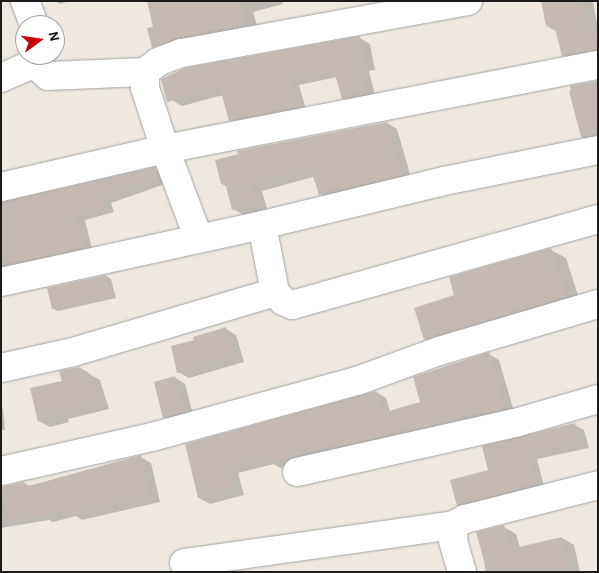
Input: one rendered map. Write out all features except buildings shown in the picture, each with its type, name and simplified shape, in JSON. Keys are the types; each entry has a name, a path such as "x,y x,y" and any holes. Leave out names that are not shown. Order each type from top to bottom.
{"street":[{"path":"40,65 48,76 145,72 158,62 181,53 468,1"},
{"path":"1,78 25,65"},
{"path":"1,187 165,149 598,65"},
{"path":"145,72 145,88 165,149 198,237"},
{"path":"1,282 444,181 598,150"},
{"path":"262,224 276,292 283,301 292,305 598,219"},
{"path":"1,368 73,352 276,292"},
{"path":"1,471 152,437 358,380 439,351 598,304"},
{"path":"297,472 515,423 598,399"},
{"path":"184,563 454,525 465,519 598,485"},
{"path":"454,525 453,540 462,572"}]}
